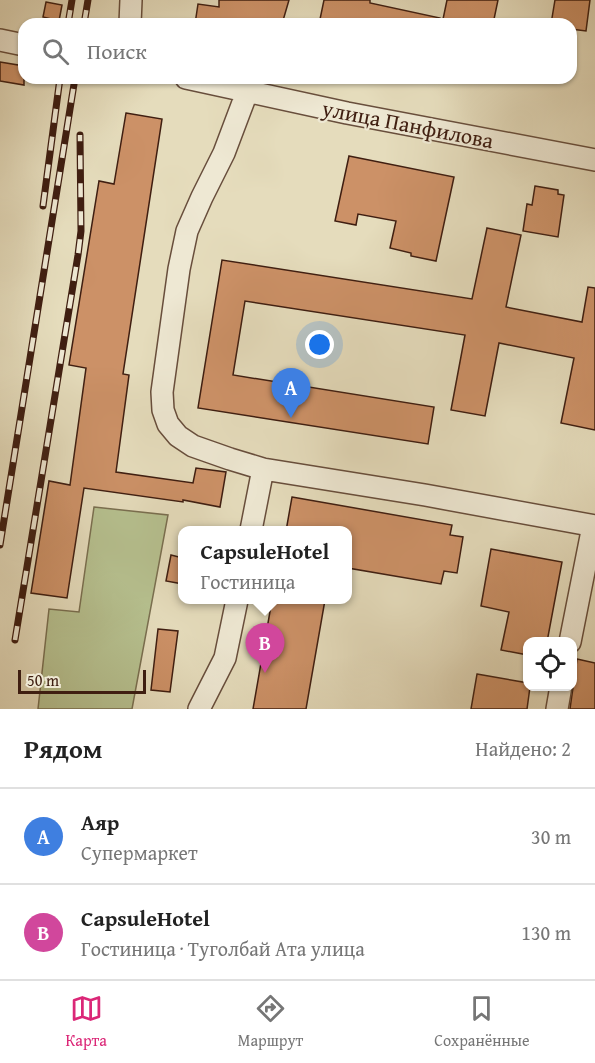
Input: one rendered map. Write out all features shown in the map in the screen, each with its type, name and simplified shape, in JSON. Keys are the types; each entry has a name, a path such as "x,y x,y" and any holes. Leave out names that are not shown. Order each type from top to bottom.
{"street":[{"path":"130,18 131,0"},
{"path":"0,40 18,44"},
{"name":"улица Панфилова","path":"212,84 347,113 595,160"},
{"path":"247,92 224,153 187,231 179,269 162,392 163,410 168,424 178,436 193,446 262,469 425,495 594,526 571,637"},
{"path":"252,526 262,469"},
{"path":"199,709 225,658 236,604"},
{"path":"557,709 560,691"}],"green space":[{"path":"94,507 168,515 132,709 38,709 49,609 79,612"}],"building":[{"path":"219,0 289,0 284,18 196,18 198,4 219,7"},
{"path":"324,0 370,0 370,3 440,18 320,18"},
{"path":"447,0 498,0 494,18 443,18"},
{"path":"555,0 590,0 586,31 577,30 577,18 552,18"},
{"path":"46,2 62,5 60,18 43,17"},
{"path":"0,62 18,65 18,84 0,81"},
{"path":"126,113 162,119 123,374 129,375 116,472 193,483 196,468 226,472 220,507 183,500 183,502 84,488 67,598 31,593 49,481 70,485 86,368 69,365 99,181 114,184"},
{"path":"349,156 454,177 436,261 411,256 411,253 390,248 396,221 358,214 356,225 335,221"},
{"path":"535,186 558,190 558,194 564,195 558,237 523,231 527,204 532,205"},
{"path":"487,228 521,235 506,307 582,322 588,287 595,288 595,430 561,423 574,358 499,343 485,416 451,410 465,335 245,301 233,375 434,407 428,444 198,408 222,260 472,299"},
{"path":"292,497 452,525 450,535 463,537 457,573 444,571 441,584 352,569 352,526 287,526"},
{"path":"491,549 562,562 548,637 523,637 523,654 501,650 509,612 481,606"},
{"path":"171,555 178,557 178,583 166,581"},
{"path":"271,604 324,604 306,709 253,709"},
{"path":"158,629 178,631 170,692 151,690"},
{"path":"577,659 595,663 595,709 570,709 573,691 577,691"},
{"path":"477,674 523,682 523,691 529,691 527,709 471,709"}],"railway":[{"path":"69,18 72,0"},
{"path":"85,18 88,0"},
{"path":"43,206 59,84"},
{"path":"0,545 74,84"},
{"path":"15,640 78,255 81,231 80,135"}],"place":[{"name":"Аяр","path":"291,418"},
{"name":"CapsuleHotel","path":"265,673"}]}
